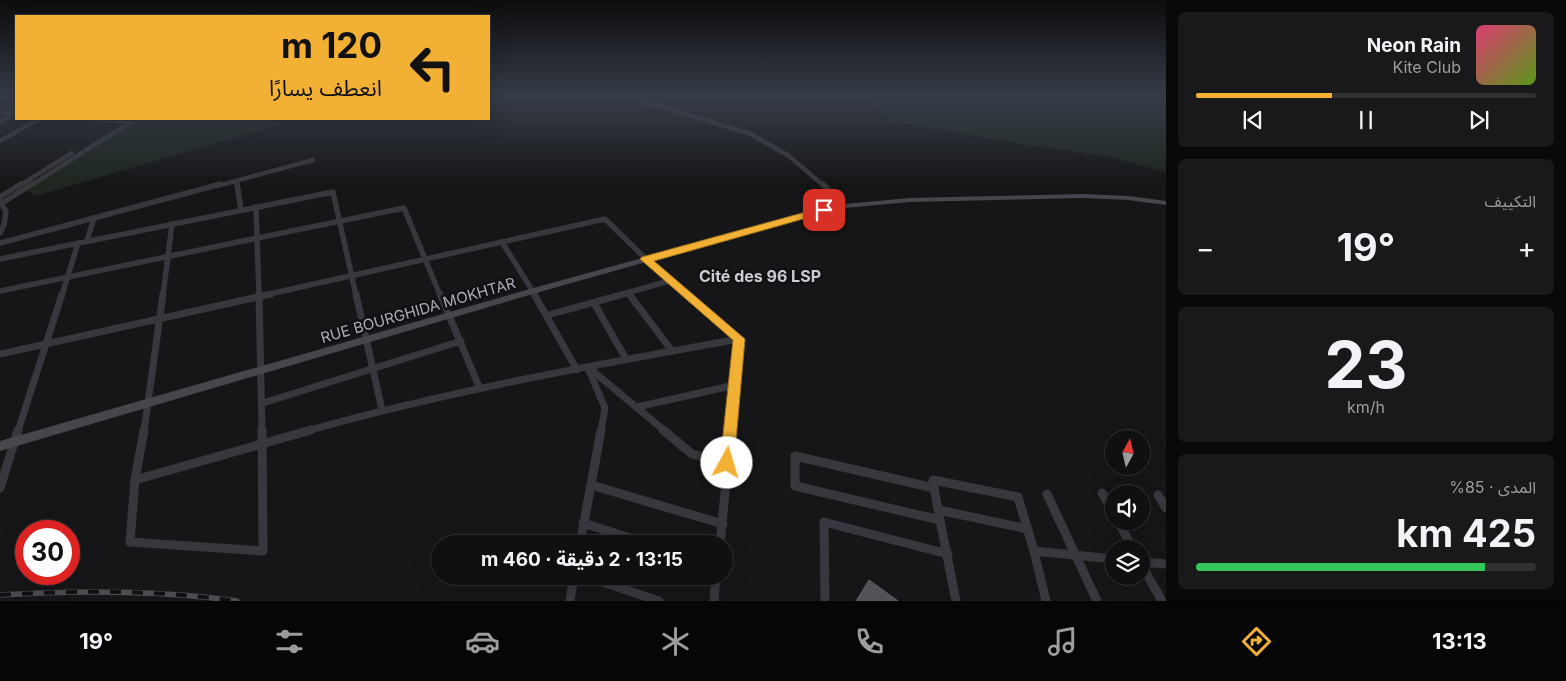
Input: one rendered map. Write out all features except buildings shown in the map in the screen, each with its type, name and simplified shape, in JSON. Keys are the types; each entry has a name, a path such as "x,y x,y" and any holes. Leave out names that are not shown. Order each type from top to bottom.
{"main road":[{"name":"RUE BOURGHIDA MOKHTAR","path":"0,446 533,291 789,219 844,206 910,200 1082,196 1128,198 1166,203"}],"street":[{"path":"0,141 28,125"},
{"path":"0,199 119,125"},
{"path":"0,199 125,125"},
{"path":"727,125 772,145 819,180 844,206"},
{"path":"0,133 11,134"},
{"path":"0,243 313,160"},
{"path":"236,181 241,210"},
{"path":"0,259 333,192 368,339 382,410"},
{"path":"0,199 6,211 4,225 0,233"},
{"path":"172,224 149,402 135,480 130,542 263,551 263,403 256,207"},
{"path":"0,291 404,208 480,389"},
{"path":"87,241 94,218"},
{"path":"0,354 605,219 646,259 739,339"},
{"path":"502,242 548,315 577,370"},
{"path":"0,488 78,243"},
{"path":"548,315 672,280"},
{"path":"629,293 672,351"},
{"path":"594,303 626,359"},
{"path":"135,480 382,410 626,359 739,339"},
{"path":"721,535 739,339"},
{"path":"263,403 460,341"},
{"path":"588,367 692,454 727,463"},
{"path":"582,535 605,408 588,367"},
{"path":"637,407 735,385"},
{"path":"934,488 795,456 795,486 940,515 1028,529"},
{"path":"956,601 933,480 1018,497 1034,550 1046,601"},
{"path":"591,485 723,524"},
{"path":"1102,493 1105,498"},
{"path":"1047,494 1097,601"},
{"path":"1158,495 1166,508"},
{"path":"825,601 824,522 948,554"},
{"path":"584,523 621,535"},
{"path":"1034,550 1105,558"},
{"path":"1150,563 1166,564"},
{"path":"1150,579 1162,601"},
{"path":"570,601 573,585"},
{"path":"612,585 660,601"},
{"path":"714,601 715,585"}],"shaded area":[{"path":"129,125 277,125 36,196 25,189"},
{"path":"911,125 1166,125 1166,172 1110,157"}],"railway":[{"path":"0,595 119,592 207,597 237,601"}],"district":[{"name":"Cité des 96 LSP","path":"760,276"}],"route":[{"path":"727,463 739,339 646,259 824,210"}]}
